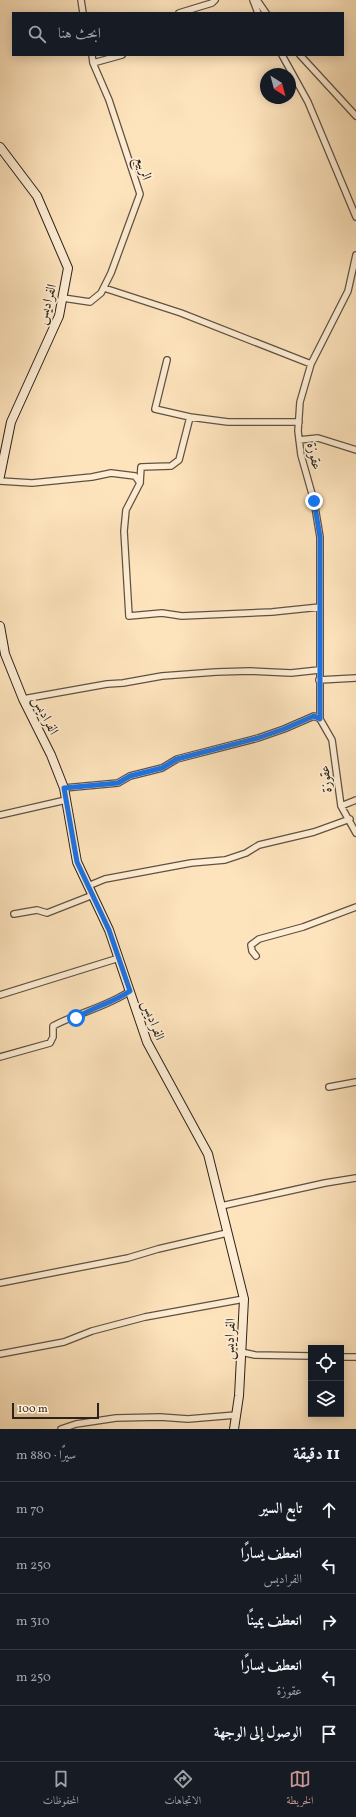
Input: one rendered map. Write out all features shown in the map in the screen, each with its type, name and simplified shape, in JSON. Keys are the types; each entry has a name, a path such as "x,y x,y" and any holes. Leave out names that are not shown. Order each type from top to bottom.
{"street":[{"path":"81,0 83,12"},
{"path":"182,12 212,3 215,0"},
{"path":"253,0 258,12"},
{"path":"257,0 265,12"},
{"name":"الربيع","path":"64,298 90,302 101,293 111,274 140,194 109,100 93,63 92,56"},
{"path":"93,63 118,56"},
{"path":"283,56 308,102 356,217"},
{"path":"301,56 356,116"},
{"name":"الفراديس","path":"0,148 37,196 68,268 64,298 59,316 11,422 0,476"},
{"name":"عقوزة","path":"356,255 348,291 311,364 300,402 299,422 301,456 314,501 320,537 320,719 332,740 341,806 350,819 356,833"},
{"path":"104,288 188,316 311,364"},
{"path":"167,360 155,409 190,417 228,422 299,422"},
{"path":"190,417 179,460 171,466 142,467 140,483 126,510 124,531 129,616 162,613 182,616 272,612 320,607"},
{"path":"299,440 318,438 356,450"},
{"path":"0,481 32,482 92,477 111,473 135,476 140,483"},
{"name":"الفراديس","path":"0,626 5,654 23,699 51,755 64,788 77,862 109,930 147,1042 208,1154 244,1299 239,1396 234,1429"},
{"path":"23,699 162,676 216,672 250,671 290,673 320,670"},
{"path":"319,680 356,678"},
{"path":"64,788 118,783 130,776 162,768 177,759 258,738 314,716 320,719"},
{"path":"0,815 66,800"},
{"path":"341,806 356,800"},
{"path":"88,886 105,879 204,861 225,860 246,854 259,845 314,832 350,819"},
{"path":"14,914 36,910 48,913 93,895"},
{"path":"256,956 252,950 251,944 259,939 303,927 356,907"},
{"path":"0,995 119,958"},
{"path":"0,1057 50,1043 53,1037 53,1026 76,1018 89,1010 120,998 130,991"},
{"path":"329,1087 356,1082"},
{"path":"221,1206 325,1183 356,1178"},
{"path":"0,1284 128,1258 158,1248 227,1233"},
{"path":"0,1354 64,1342 92,1331 145,1317 244,1299"},
{"path":"241,1352 255,1355 308,1356"},
{"path":"344,1357 356,1357"},
{"path":"61,1429 76,1424 116,1418 160,1417 188,1419 236,1415"}],"route":[{"path":"76,1018 89,1010 120,998 130,991 109,930 77,862 64,788 118,783 130,776 162,768 177,759 258,738 314,716 320,719 320,537 314,501"}]}
